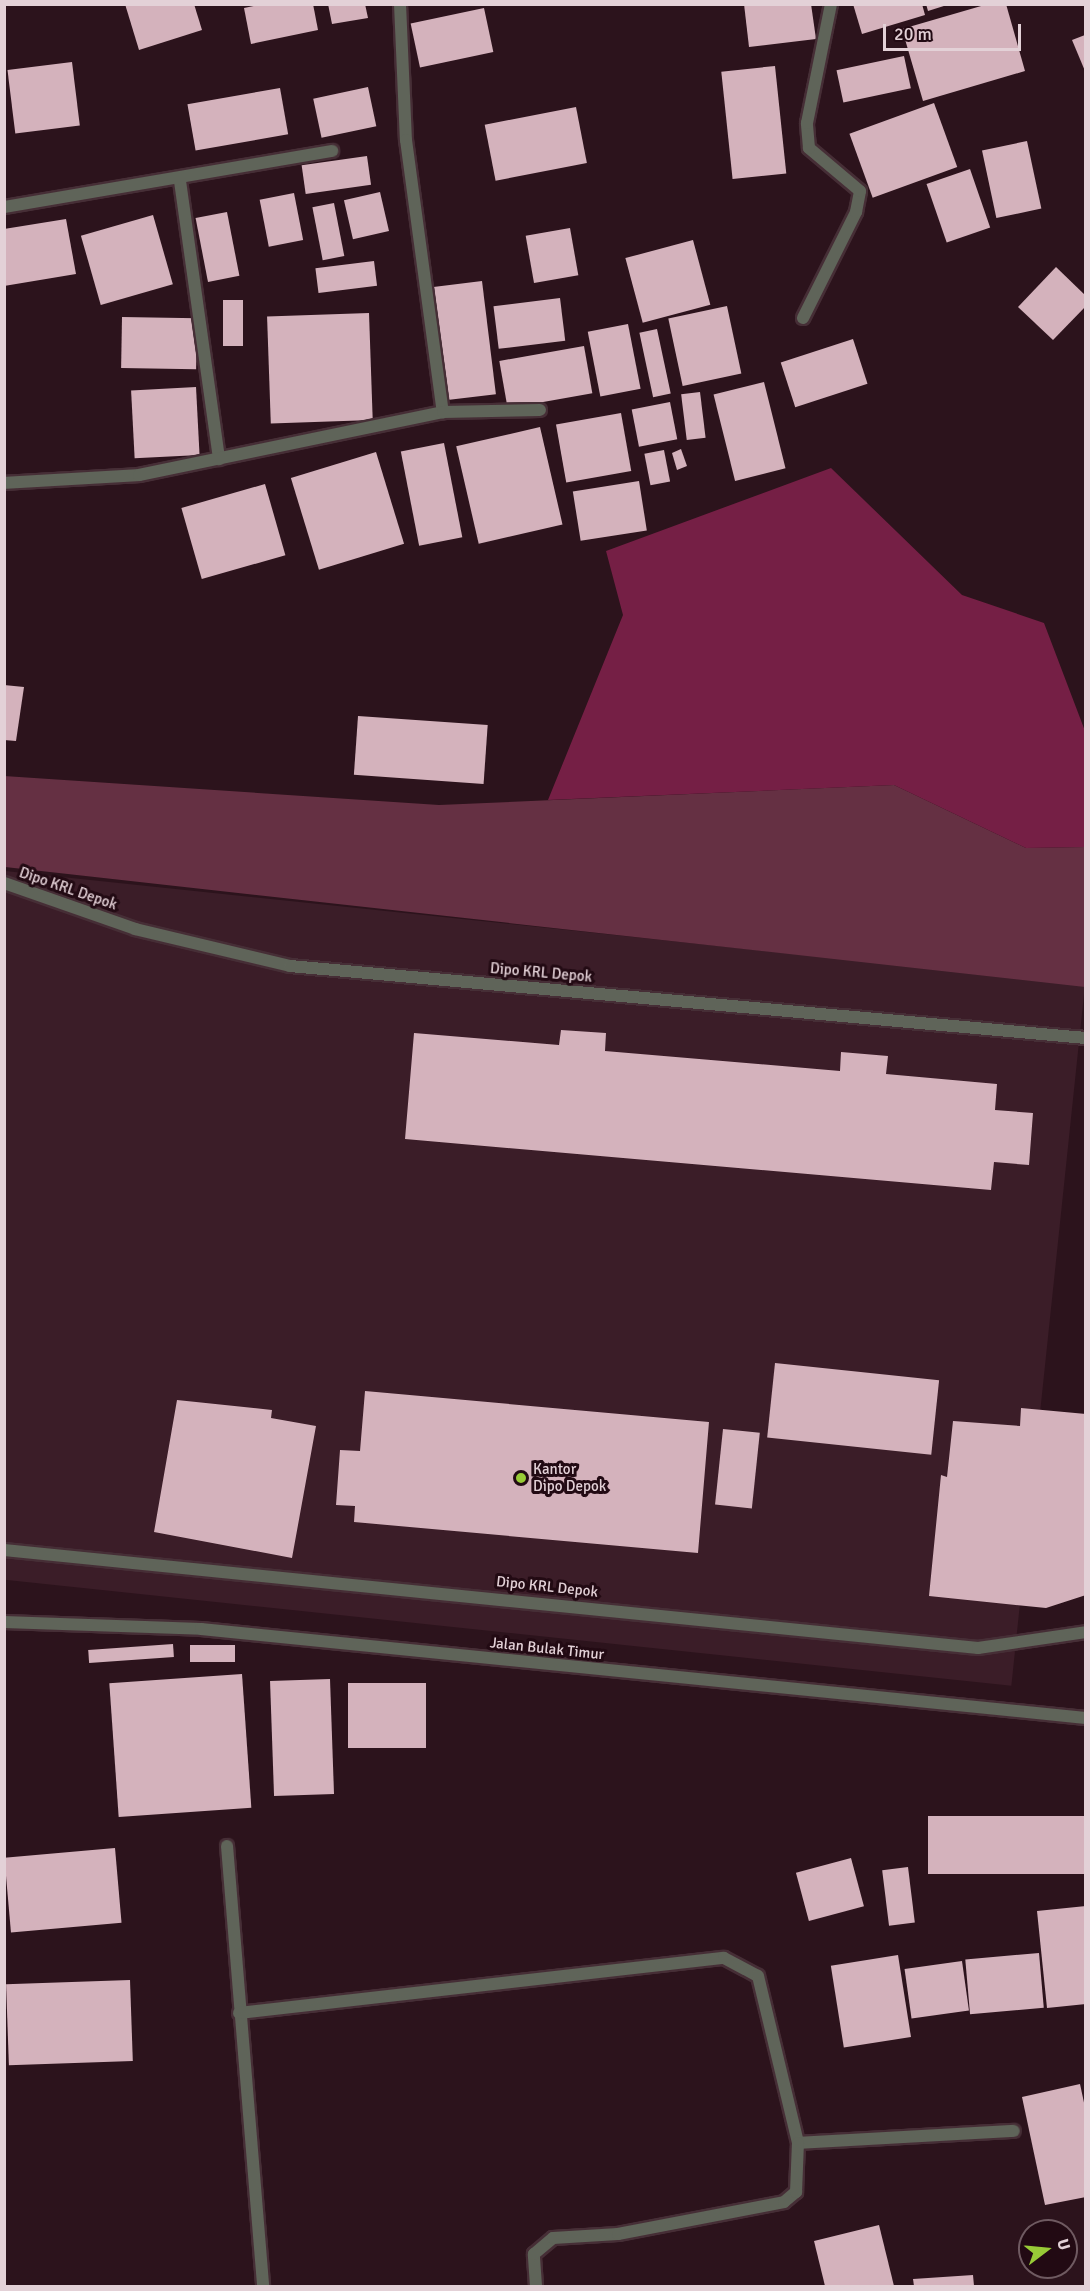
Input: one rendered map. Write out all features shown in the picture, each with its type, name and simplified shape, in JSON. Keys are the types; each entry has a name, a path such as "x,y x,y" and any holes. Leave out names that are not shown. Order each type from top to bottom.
{"street":[{"path":"399,4 406,140 443,412"},
{"path":"803,318 856,212 860,191 809,148 807,123 831,4"},
{"path":"4,207 180,181 332,151"},
{"path":"180,181 219,459"},
{"path":"4,483 139,475 443,412 540,410"},
{"name":"Dipo KRL Depok","path":"4,883 135,929 290,966 1086,1038"},
{"name":"Dipo KRL Depok","path":"4,1550 978,1648 1086,1632"},
{"name":"Jalan Bulak Timur","path":"4,1622 201,1629 1086,1718"},
{"path":"227,1846 262,2286"},
{"path":"239,2013 724,1958 758,1976 798,2143 796,2192 784,2202 618,2234 553,2238 534,2254 536,2286"},
{"path":"798,2143 1014,2131"}],"shaded area":[{"path":"831,468 962,595 1044,623 1085,731 1085,847 1026,848 894,785 548,800 623,615 606,551"},
{"path":"4,776 439,805 894,785 1026,848 1085,847 1085,987 5,867"},
{"path":"5,871 1085,985 1011,1686 4,1580"}],"building":[{"path":"125,4 194,4 202,30 139,50"},
{"path":"264,4 313,4 318,30 251,44 244,8"},
{"path":"328,4 365,4 368,18 332,24"},
{"path":"744,4 811,4 816,39 749,47"},
{"path":"853,4 922,4 925,15 862,34"},
{"path":"926,4 946,4 947,5 928,11"},
{"path":"988,4 1006,4 1025,71 923,101 902,29"},
{"path":"484,8 493,52 420,68 411,24"},
{"path":"1085,35 1085,71 1072,40"},
{"path":"904,56 911,88 843,103 837,70"},
{"path":"72,62 80,126 15,133 7,70"},
{"path":"775,66 786,173 733,179 721,72"},
{"path":"368,87 376,126 322,138 313,99"},
{"path":"280,88 288,134 196,151 187,104"},
{"path":"934,103 957,167 873,198 849,134"},
{"path":"576,107 587,163 496,181 485,125"},
{"path":"1027,141 1041,208 996,218 982,151"},
{"path":"367,156 371,185 306,194 302,165"},
{"path":"970,169 990,228 947,243 927,184"},
{"path":"380,192 389,231 353,239 344,200"},
{"path":"294,193 303,240 269,247 260,200"},
{"path":"334,203 344,256 323,260 312,207"},
{"path":"227,212 239,276 208,282 196,218"},
{"path":"153,215 173,284 101,305 81,236"},
{"path":"66,219 76,274 4,286 4,229"},
{"path":"570,228 578,275 534,283 526,236"},
{"path":"693,240 710,305 643,323 625,258"},
{"path":"374,261 377,286 318,293 315,268"},
{"path":"1056,267 1086,296 1086,306 1053,340 1018,307"},
{"path":"482,281 496,394 445,400 431,287"},
{"path":"560,298 565,341 499,349 493,306"},
{"path":"223,300 243,300 243,346 223,346"},
{"path":"727,306 741,373 683,386 668,318"},
{"path":"369,313 373,420 271,423 267,317"},
{"path":"122,317 197,318 196,369 121,368"},
{"path":"628,324 641,389 600,397 588,332"},
{"path":"657,329 671,394 653,397 639,333"},
{"path":"853,339 868,384 795,407 781,362"},
{"path":"584,346 592,393 508,408 499,361"},
{"path":"764,382 786,468 735,481 714,395"},
{"path":"196,387 200,455 135,458 131,390"},
{"path":"700,392 706,438 687,440 681,394"},
{"path":"670,402 677,439 639,447 632,409"},
{"path":"621,413 631,471 566,483 556,424"},
{"path":"540,427 562,524 479,544 456,446"},
{"path":"444,443 462,537 419,546 401,451"},
{"path":"681,449 687,466 677,470 672,453"},
{"path":"664,450 670,481 650,485 644,454"},
{"path":"376,452 404,544 319,570 291,478"},
{"path":"639,481 647,530 581,541 573,491"},
{"path":"265,484 285,555 202,579 181,508"},
{"path":"4,685 24,687 16,741 4,740"},
{"path":"358,716 488,725 484,784 354,775"},
{"path":"561,1030 606,1033 605,1051 840,1071 841,1052 888,1056 886,1074 997,1084 995,1110 1033,1113 1029,1165 994,1162 991,1190 405,1139 414,1033 559,1045"},
{"path":"775,1363 939,1380 931,1455 767,1438"},
{"name":"Kantor Dipo Depok","path":"365,1391 709,1422 698,1553 354,1522 355,1506 336,1505 340,1450 360,1451"},
{"path":"177,1400 272,1410 271,1418 316,1426 292,1558 154,1532"},
{"path":"1021,1408 1086,1414 1086,1595 1046,1608 929,1596 941,1475 947,1477 953,1421 1020,1426"},
{"path":"723,1429 760,1433 752,1508 715,1505"},
{"path":"173,1644 174,1657 89,1663 88,1650"},
{"path":"190,1645 235,1645 235,1662 190,1662"},
{"path":"242,1674 251,1808 119,1817 109,1683"},
{"path":"330,1679 334,1794 274,1796 270,1681"},
{"path":"348,1683 426,1683 426,1748 348,1748"},
{"path":"928,1816 1086,1816 1086,1874 928,1874"},
{"path":"115,1848 122,1923 11,1932 4,1858"},
{"path":"851,1858 864,1906 809,1921 796,1873"},
{"path":"908,1867 915,1923 889,1926 882,1870"},
{"path":"1086,1906 1086,2004 1047,2008 1037,1911"},
{"path":"1039,1953 1044,2008 970,2014 965,1959"},
{"path":"898,1955 911,2037 844,2048 831,1966"},
{"path":"962,1961 969,2011 912,2019 905,1969"},
{"path":"130,1980 133,2061 9,2065 6,1984"},
{"path":"1080,2084 1086,2112 1086,2197 1045,2205 1022,2097"},
{"path":"879,2225 894,2286 825,2286 814,2241"},
{"path":"973,2275 974,2286 914,2286 913,2279"}],"place":[{"name":"Kantor Dipo Depok","path":"521,1478"}]}
